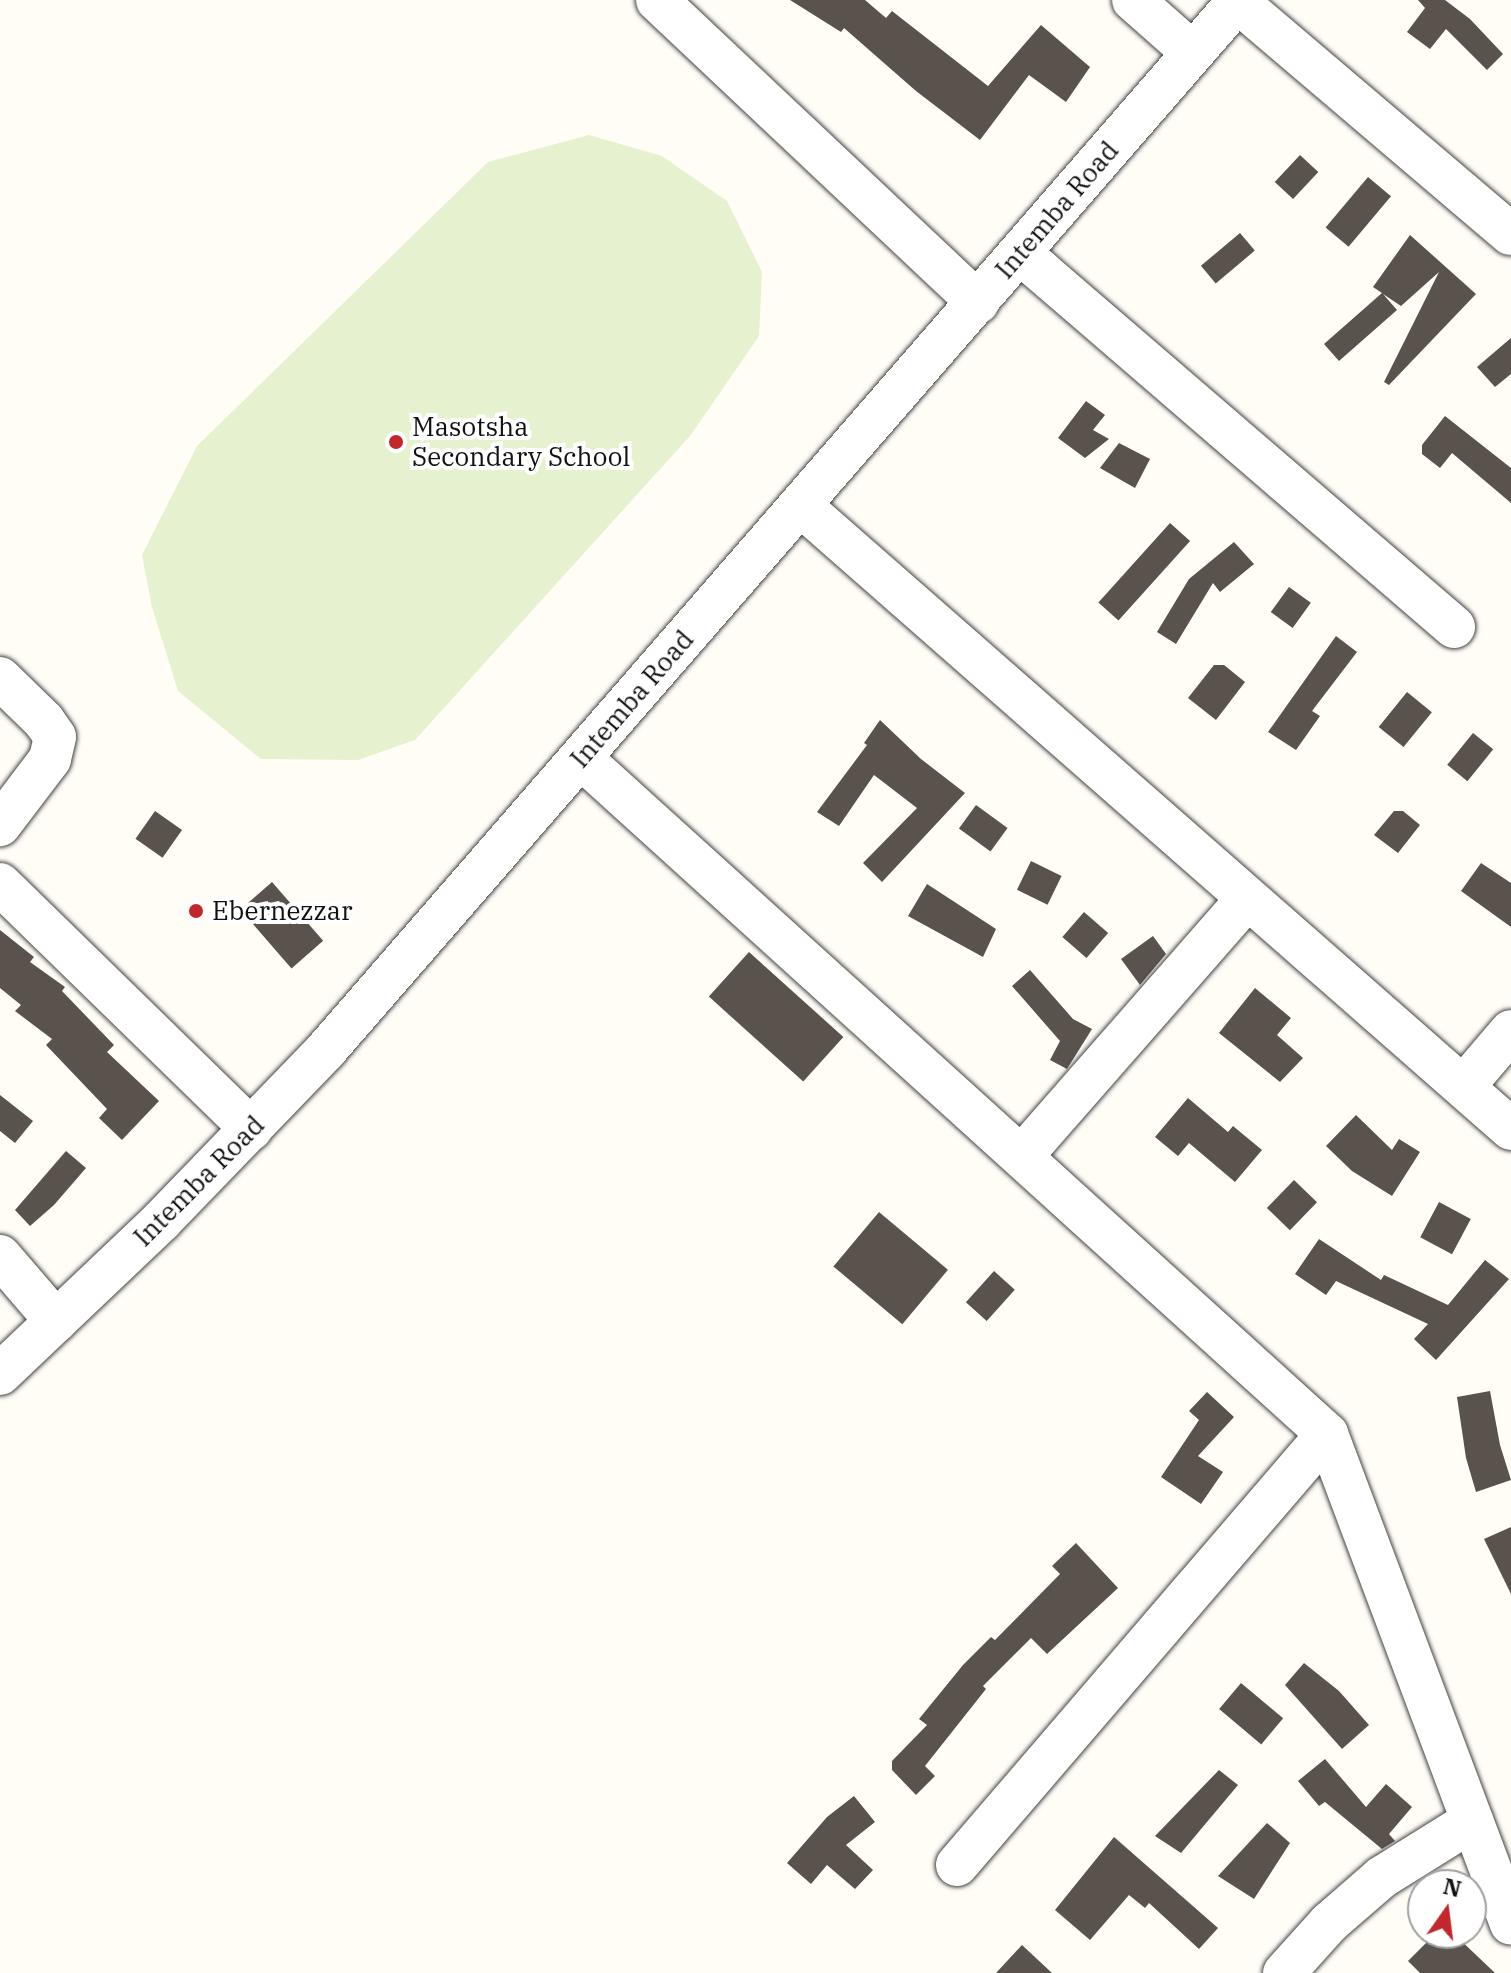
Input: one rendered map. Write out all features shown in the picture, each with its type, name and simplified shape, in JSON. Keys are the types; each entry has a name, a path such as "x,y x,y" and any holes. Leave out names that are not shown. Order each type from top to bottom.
{"street":[{"path":"657,0 978,302"},
{"path":"1133,0 1192,52"},
{"path":"1238,1 1511,234"},
{"name":"Intemba Road","path":"0,1374 251,1129 326,1050 1238,1"},
{"path":"1020,253 1454,627"},
{"path":"800,505 1246,900 1511,1129"},
{"path":"0,678 44,721 55,737 50,759 0,825"},
{"path":"581,758 1327,1434 1511,1924"},
{"path":"0,884 251,1129"},
{"path":"1022,1156 1246,900"},
{"path":"1464,1086 1511,1031"},
{"path":"0,1256 56,1321"},
{"path":"957,1865 1327,1434"},
{"path":"1284,1973 1329,1923 1382,1877 1472,1821"}],"green space":[{"path":"589,135 662,156 727,201 762,272 759,336 690,436 415,740 358,760 261,759 178,691 152,607 142,555 197,446 488,162"}],"building":[{"path":"790,0 865,0 886,18 892,11 988,86 1041,25 1090,67 1066,102 1029,75 980,140 916,91 844,28 841,32"},
{"path":"1418,0 1445,0 1470,19 1503,54 1487,70 1446,29 1430,49 1407,32 1425,8"},
{"path":"1300,155 1318,172 1293,199 1275,182"},
{"path":"1368,177 1391,196 1349,247 1326,228"},
{"path":"1240,233 1255,251 1216,283 1201,266"},
{"path":"1410,235 1476,294 1389,385 1384,382 1439,272 1401,306 1383,294 1397,310 1339,361 1324,344 1382,293 1373,287"},
{"path":"1511,338 1511,374 1495,387 1477,367"},
{"path":"1086,401 1105,415 1093,430 1109,439 1085,458 1058,438"},
{"path":"1445,416 1511,468 1511,503 1452,453 1440,468 1422,454 1422,445"},
{"path":"1119,443 1150,459 1135,488 1100,468"},
{"path":"1170,523 1190,541 1118,621 1098,603"},
{"path":"1234,542 1254,564 1220,592 1213,583 1176,644 1157,632 1189,579"},
{"path":"1289,587 1311,603 1293,628 1271,612"},
{"path":"1336,636 1357,652 1312,711 1320,716 1296,750 1268,732"},
{"path":"1214,665 1224,665 1245,682 1216,720 1188,698"},
{"path":"1407,692 1432,712 1404,747 1379,727"},
{"path":"880,720 921,759 965,793 882,882 863,863 917,808 874,775 839,826 817,812 867,745 864,743"},
{"path":"1473,733 1493,749 1467,781 1447,765"},
{"path":"976,805 1008,828 991,851 959,828"},
{"path":"155,811 182,830 163,858 135,839"},
{"path":"1394,811 1403,811 1420,825 1398,853 1374,835"},
{"path":"1031,861 1062,876 1048,905 1017,890"},
{"path":"1481,863 1511,883 1511,927 1461,891"},
{"path":"272,882 323,941 291,968 240,910"},
{"path":"927,884 996,929 983,957 908,916"},
{"path":"1084,912 1108,933 1087,958 1062,937"},
{"path":"0,930 34,957 30,962 65,987 62,991 114,1045 107,1052 159,1101 122,1140 99,1118 107,1109 46,1045 52,1039 15,1011 21,1005 0,988"},
{"path":"1153,936 1166,954 1140,985 1121,959"},
{"path":"749,952 843,1037 803,1082 709,997"},
{"path":"1030,970 1073,1019 1092,1029 1067,1069 1050,1060 1060,1041 1012,986"},
{"path":"1255,988 1291,1018 1277,1035 1303,1058 1280,1082 1219,1033"},
{"path":"0,1095 33,1121 15,1143 0,1131"},
{"path":"1188,1098 1228,1132 1233,1126 1262,1150 1235,1182 1189,1143 1178,1156 1155,1137"},
{"path":"1356,1115 1392,1150 1399,1139 1420,1152 1392,1196 1352,1171 1326,1146"},
{"path":"66,1151 86,1168 54,1205 30,1226 15,1210"},
{"path":"1294,1180 1317,1202 1290,1230 1267,1208"},
{"path":"1439,1202 1471,1219 1452,1254 1420,1237"},
{"path":"879,1212 948,1270 902,1324 833,1266"},
{"path":"1319,1239 1381,1280 1384,1275 1448,1305 1485,1260 1509,1279 1436,1360 1414,1339 1428,1324 1336,1281 1326,1295 1295,1274"},
{"path":"994,1271 1015,1290 987,1321 966,1302"},
{"path":"1490,1391 1500,1445 1511,1480 1476,1492 1466,1458 1457,1397"},
{"path":"1207,1392 1234,1417 1198,1456 1223,1472 1201,1504 1161,1477 1199,1420 1189,1411"},
{"path":"1511,1527 1511,1594 1484,1539"},
{"path":"1076,1543 1118,1588 1047,1654 1031,1638 983,1686 986,1689 925,1766 935,1776 916,1795 892,1770 892,1761 927,1725 919,1719 963,1665 991,1637 995,1640 1060,1574 1052,1566"},
{"path":"1304,1663 1339,1691 1369,1725 1342,1749 1285,1685"},
{"path":"1241,1683 1283,1718 1261,1744 1219,1709"},
{"path":"1325,1759 1366,1807 1386,1784 1412,1807 1389,1834 1395,1841 1382,1849 1325,1802 1319,1806 1298,1781"},
{"path":"1219,1770 1238,1785 1181,1853 1155,1836"},
{"path":"854,1796 875,1822 846,1845 873,1870 855,1889 827,1865 811,1884 787,1863 827,1817"},
{"path":"1267,1823 1290,1843 1254,1899 1218,1876"},
{"path":"1114,1837 1218,1928 1199,1949 1149,1903 1145,1908 1129,1895 1090,1940 1055,1910"},
{"path":"1022,1945 1052,1973 996,1973"},
{"path":"1420,1949 1470,1949 1495,1973 1420,1973 1408,1961"}],"place":[{"name":"Masotsha Secondary School","path":"396,442"},
{"name":"Ebernezzar","path":"196,911"}]}
